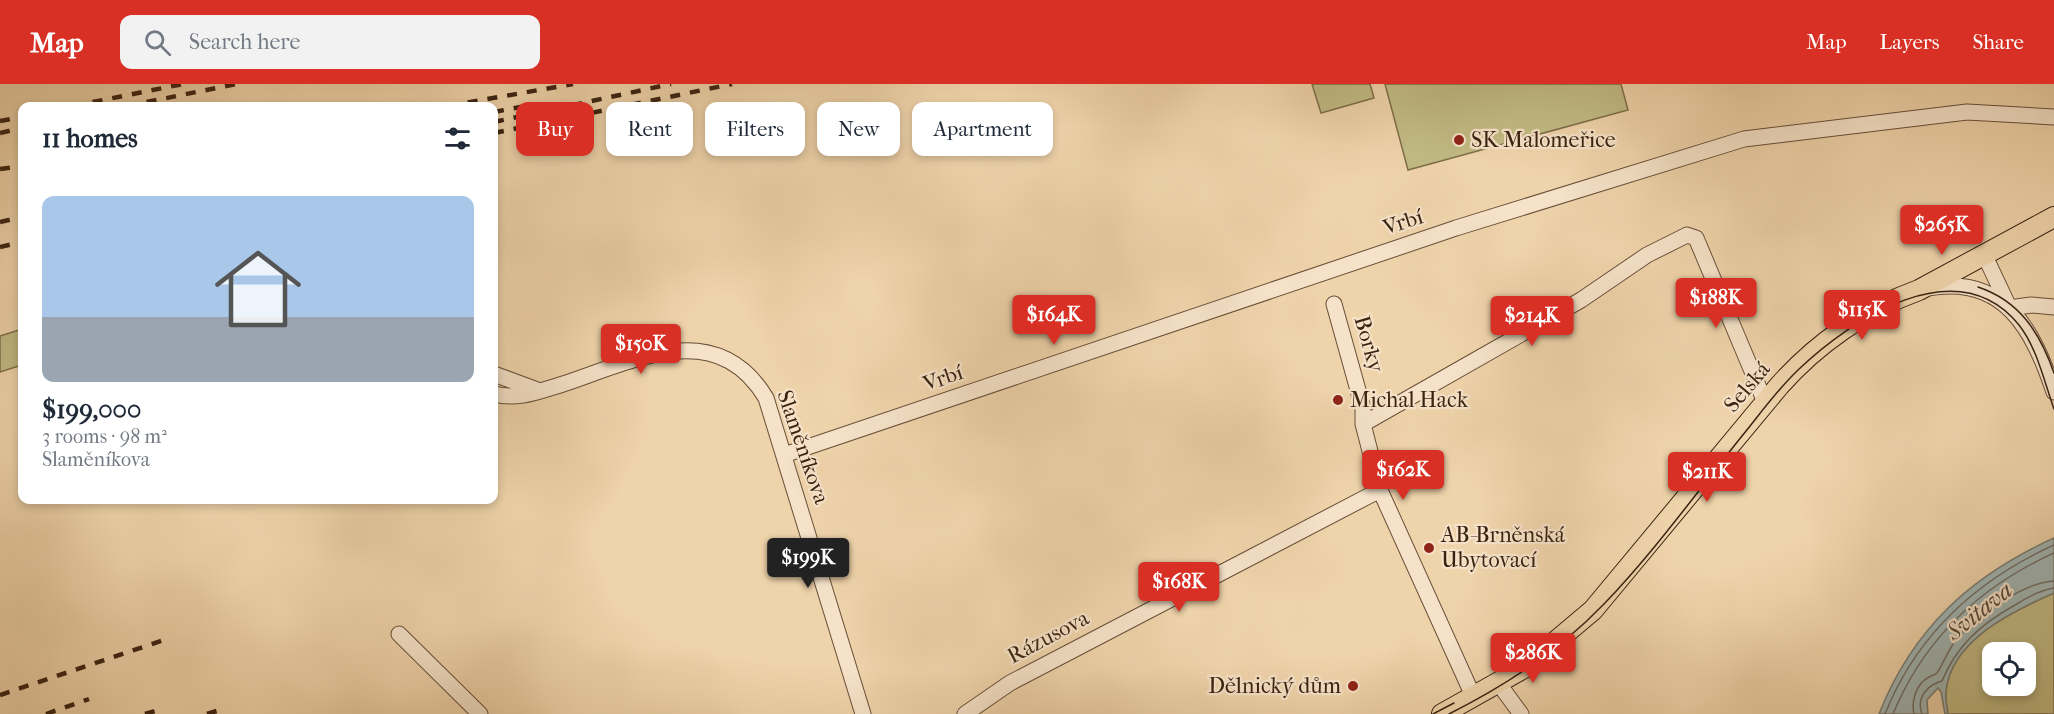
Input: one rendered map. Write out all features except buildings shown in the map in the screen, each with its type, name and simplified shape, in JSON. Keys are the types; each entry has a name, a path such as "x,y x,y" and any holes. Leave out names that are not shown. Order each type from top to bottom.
{"main road":[{"name":"Selská","path":"1442,714 1474,698 1504,692 1593,610 1765,402 1793,370 1824,343 1896,299 1918,290 2052,218"}],"street":[{"name":"Vrbí","path":"784,455 1486,218 1744,138 1967,112 2054,117"},
{"path":"1363,424 1581,300 1647,255 1687,235 1696,238 1765,402"},
{"path":"1984,254 2009,308 2032,334 2054,392"},
{"path":"1918,290 1943,286 1961,288 1985,294 2009,308 2031,305 2054,307"},
{"name":"Borky","path":"1334,304 1364,408 1363,424 1380,490 1474,698"},
{"name":"Slaměníkova","path":"498,395 519,398 655,353 686,349 706,352 726,359 745,371 757,383 765,398 863,714"},
{"path":"498,376 540,391"},
{"name":"Rázusova","path":"965,714 1010,683 1380,490"},
{"path":"399,634 480,714"},
{"path":"1504,692 1521,714"}],"shaded area":[{"path":"1312,84 1370,84 1374,98 1321,113"},
{"name":"SK Malomeřice","path":"1385,84 1621,84 1628,110 1408,170"},
{"path":"18,330 18,366 0,372 0,336"},
{"path":"2054,593 2054,714 1948,714 1946,691 1950,673 1959,657 1986,630"}],"water":[{"name":"Svitava","path":"2054,538 2054,593 2003,618 1972,642 1959,657 1950,673 1946,694 1948,714 1945,714 1941,692 1938,688 1927,700 1928,714 1879,714 1893,683 1909,656 1948,608 1996,569"}],"tram line":[{"path":"1978,287 2006,301 2027,320 2042,345 2054,373"},
{"path":"1449,714 1512,679 1550,652 1587,621 1640,564 1790,378 1820,350 1875,313 1905,300 1936,292 1966,293 1994,303 2019,325 2031,344 2054,409"},
{"path":"1433,714 1454,703"}],"railway":[{"path":"93,102 183,84"},
{"path":"147,102 236,84"},
{"path":"471,102 573,84"},
{"path":"498,121 671,84"},
{"path":"498,132 732,84"},
{"path":"498,111 516,108"},
{"path":"0,121 18,118"},
{"path":"0,133 18,129"},
{"path":"0,169 18,167"},
{"path":"0,222 18,218"},
{"path":"0,247 18,243"},
{"path":"0,695 164,640"},
{"path":"46,714 89,699"},
{"path":"207,714 226,708"},
{"path":"145,714 158,710"}],"place":[{"name":"SK Malomeřice","path":"1459,140"},
{"name":"Michal Hack","path":"1338,400"},
{"name":"AB-Brněnská Ubytovací","path":"1429,548"},
{"name":"Dělnický dům","path":"1353,686"}]}
